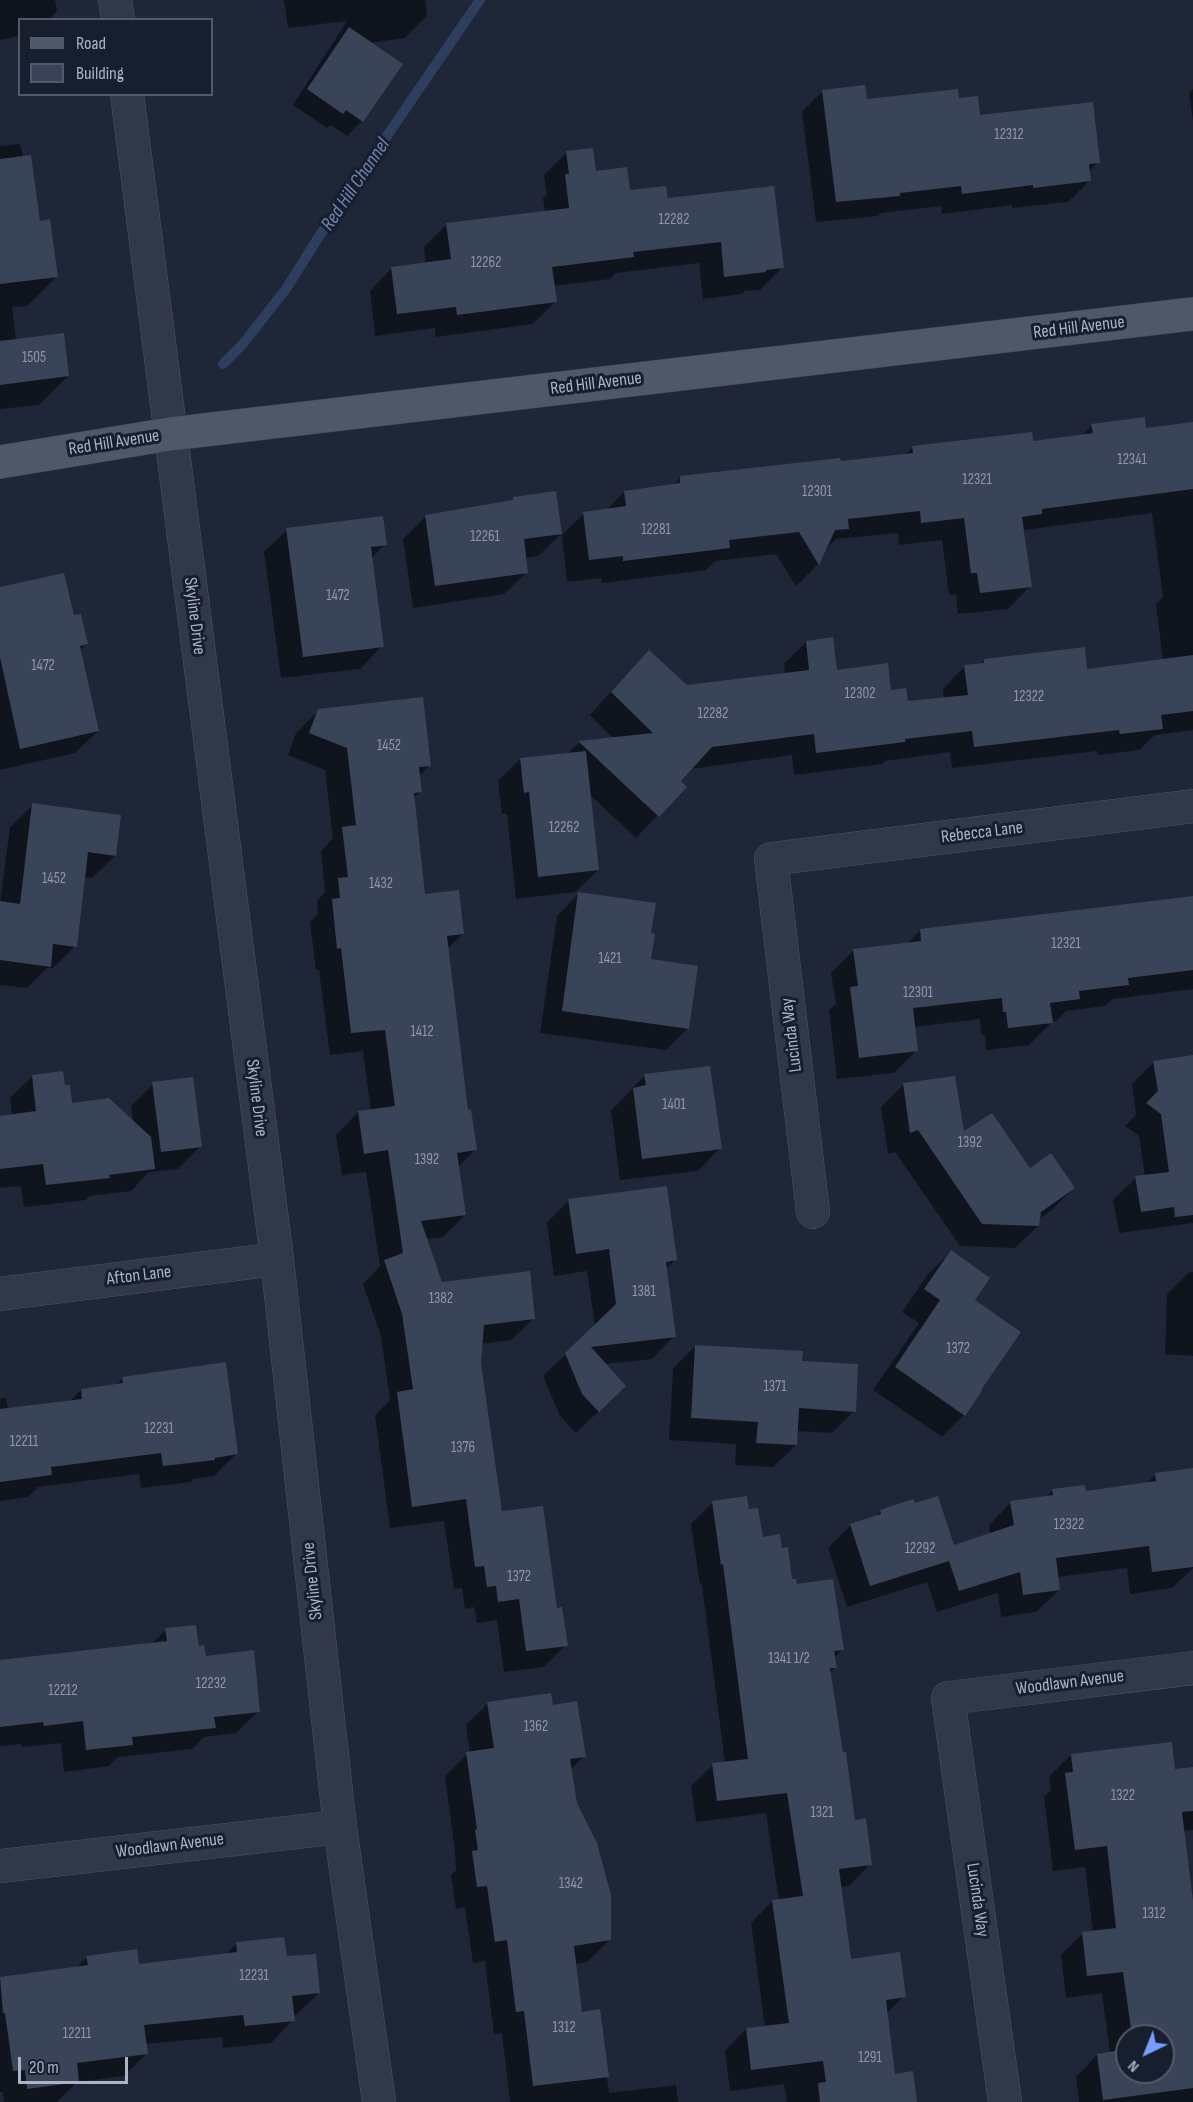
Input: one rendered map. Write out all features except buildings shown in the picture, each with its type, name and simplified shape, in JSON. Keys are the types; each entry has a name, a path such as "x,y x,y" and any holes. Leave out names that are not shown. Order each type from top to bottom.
{"main road":[{"name":"Red Hill Avenue","path":"0,462 170,434 1193,314"}],"street":[{"path":"115,0 118,18"},
{"name":"Skyline Drive","path":"127,96 277,1259 340,1827 379,2102"},
{"name":"Rebecca Lane","path":"771,859 1193,806"},
{"name":"Lucinda Way","path":"771,859 813,1212"},
{"name":"Afton Lane","path":"0,1294 277,1259"},
{"name":"Woodlawn Avenue","path":"948,1698 1193,1668"},
{"name":"Lucinda Way","path":"948,1698 1005,2102"},
{"name":"Woodlawn Avenue","path":"0,1866 340,1827"}],"waterway":[{"name":"Red Hill Channel","path":"223,364 242,345 286,289 330,219 480,0"}]}
